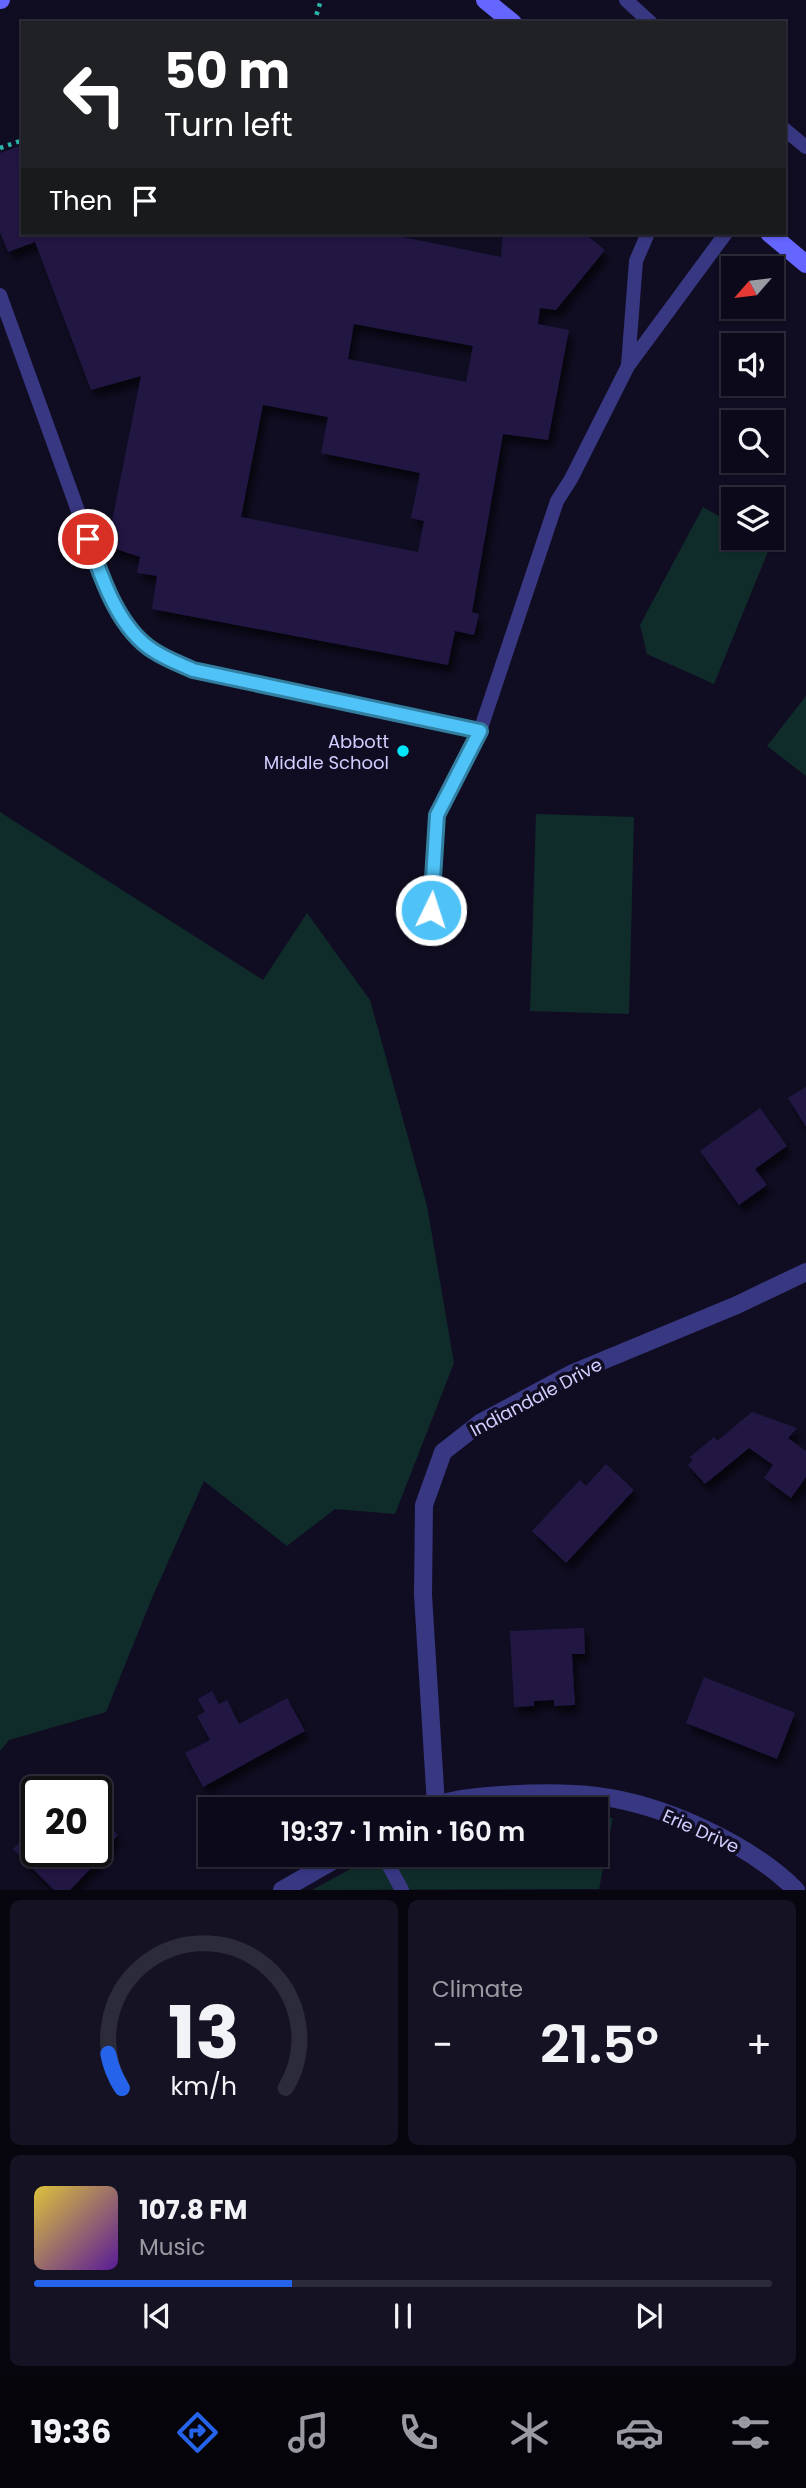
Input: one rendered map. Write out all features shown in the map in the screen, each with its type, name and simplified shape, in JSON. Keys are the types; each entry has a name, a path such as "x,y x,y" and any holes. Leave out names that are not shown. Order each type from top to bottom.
{"main road":[{"path":"485,0 511,21"},
{"path":"771,235 806,264"}],"street":[{"name":"Indiandale Drive","path":"432,1797 423,1595 424,1505 443,1452 480,1423 573,1373 737,1305 806,1272"},
{"name":"Erie Drive","path":"476,1797 533,1793 601,1797"},
{"name":"Erie Drive","path":"608,1799 672,1814 739,1847 780,1873 796,1889"},
{"path":"282,1889 321,1867"}],"lane":[{"path":"626,0 649,21"},
{"path":"786,131 806,147"},
{"path":"628,366 636,261 647,235"},
{"path":"431,910 437,815 480,731 557,501 571,480 628,366 725,235"},
{"path":"0,295 107,591 133,631 151,650 193,670 480,731"},
{"path":"390,1867 402,1889"}],"path":[{"path":"315,21 321,0"},
{"path":"0,148 21,141"}],"green space":[{"path":"703,507 721,517 721,550 769,550 714,684 647,654 640,625"},
{"path":"806,696 806,776 767,746"},
{"path":"0,812 263,980 307,913 370,1000 427,1206 454,1363 395,1514 335,1509 287,1546 204,1481 152,1598 106,1712 9,1740 0,1751"},
{"path":"536,814 634,817 629,1014 530,1011"},
{"path":"608,1818 613,1818 608,1843"},
{"path":"354,1867 603,1867 599,1889 312,1890"}],"building":[{"path":"21,146 21,235 393,235 501,257 503,235 586,235 605,250 556,310 540,308 538,324 569,330 548,440 503,434 472,612 479,614 474,635 455,631 448,665 152,609 157,576 137,573 140,557 107,546 141,376 91,390 35,242 8,252 0,232 0,153","holes":["354,324 473,346 466,382 348,359","263,405 328,417 321,453 420,473 411,518 424,521 418,552 241,517"]},
{"path":"806,1087 806,1127 788,1098"},
{"path":"760,1108 787,1146 755,1169 767,1185 739,1205 700,1151"},
{"path":"752,1412 797,1428 788,1438 806,1451 806,1477 791,1498 764,1478 773,1465 749,1448 705,1484 688,1465 693,1460 690,1457 714,1437 717,1441"},
{"path":"606,1464 634,1490 566,1563 532,1531 580,1480 586,1486"},
{"path":"584,1628 585,1654 572,1654 575,1705 554,1706 554,1700 534,1701 534,1706 514,1707 510,1631"},
{"path":"704,1677 795,1713 777,1759 686,1723"},
{"path":"212,1691 219,1704 227,1700 239,1724 287,1698 305,1731 203,1787 185,1753 210,1740 197,1716 205,1712 198,1699"},
{"path":"112,1829 118,1835 112,1841"},
{"path":"21,1841 21,1857 13,1849"},
{"path":"31,1867 92,1867 70,1890 54,1890"}],"place":[{"name":"Abbott Middle School","path":"403,751"}],"route":[{"path":"88,539 107,591 119,611 151,650 168,659 193,670 480,731 437,815 431,910"}]}
